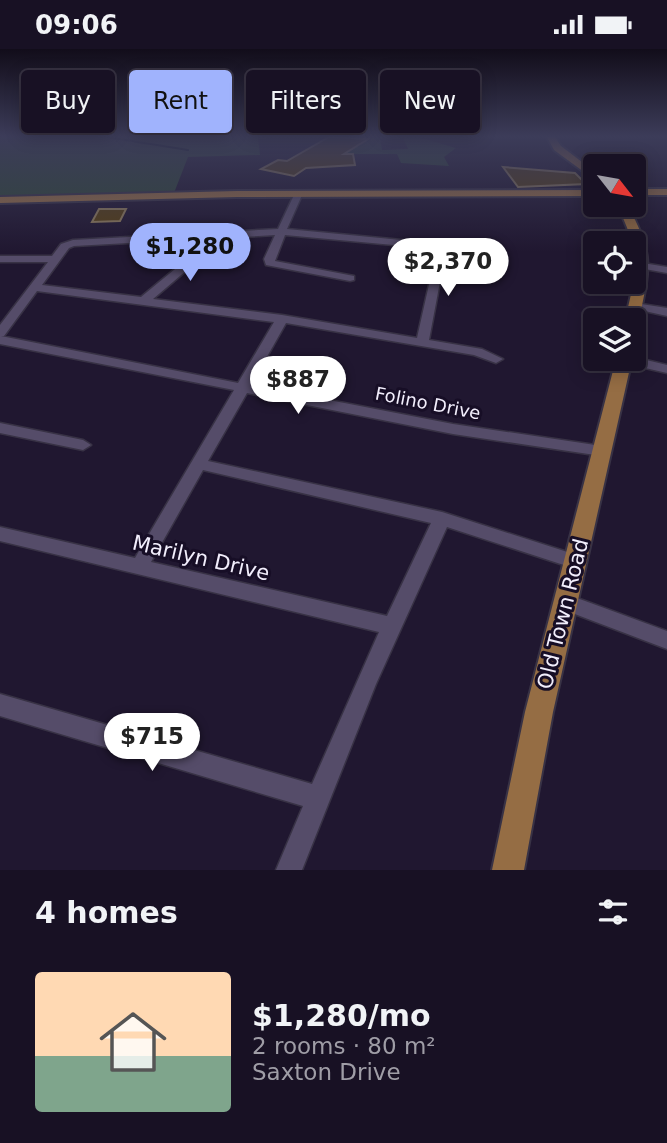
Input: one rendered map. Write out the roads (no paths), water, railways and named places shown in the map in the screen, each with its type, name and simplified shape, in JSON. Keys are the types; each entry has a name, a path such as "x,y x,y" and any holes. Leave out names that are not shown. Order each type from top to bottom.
{"main road":[{"path":"646,192 667,192"},
{"path":"1,202 167,197 583,193"},
{"path":"635,306 637,294"},
{"name":"Old Town Road","path":"508,870 539,712 621,371"}],"street":[{"path":"298,195 269,259 272,265 350,278"},
{"path":"0,333 65,246 73,243 283,232 491,251"},
{"path":"143,301 190,262 207,236"},
{"path":"422,343 442,247"},
{"path":"0,259 55,259"},
{"path":"646,266 667,270"},
{"path":"35,288 282,319 477,352 496,359"},
{"path":"635,306 667,312"},
{"path":"139,566 282,319"},
{"name":"Folino Drive","path":"0,340 453,429 602,451"},
{"path":"646,364 667,369"},
{"path":"0,428 83,445"},
{"path":"199,464 442,519 576,562"},
{"path":"289,870 317,798 442,519"},
{"name":"Marilyn Drive","path":"0,534 392,626"},
{"path":"566,602 667,640"},
{"path":"0,705 317,798"}]}
